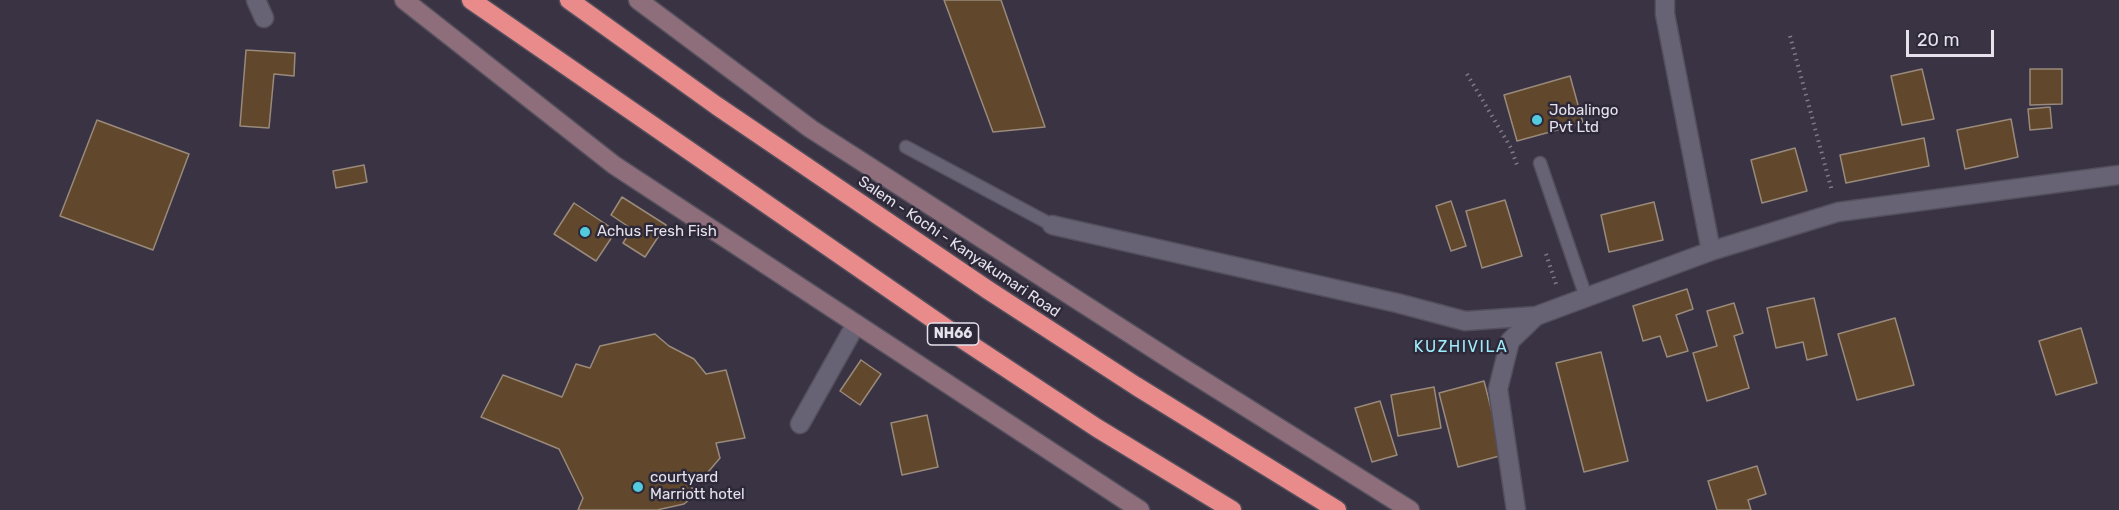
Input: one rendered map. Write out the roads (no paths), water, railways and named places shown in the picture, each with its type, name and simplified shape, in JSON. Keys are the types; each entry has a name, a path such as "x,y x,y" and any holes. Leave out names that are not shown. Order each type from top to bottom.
{"highway":[{"name":"NH66","path":"471,0 958,337 1097,428 1232,510"},
{"name":"Salem - Kochi - Kanyakumari Road","path":"569,0 717,106 978,283 1136,386 1337,510"}],"street":[{"path":"256,0 264,18"},
{"path":"404,0 614,165 1140,510"},
{"path":"638,0 811,129 1177,364 1410,510"},
{"path":"1665,0 1665,14 1711,251"},
{"path":"1052,225 1385,300 1465,321 1536,316 1711,251 1838,212 2119,175"},
{"path":"1516,510 1498,389 1510,341 1536,316"},
{"path":"800,424 856,324"}],"lane":[{"path":"906,147 1052,225"},
{"path":"1540,164 1586,297"}],"place":[{"name":"Jobalingo Pvt Ltd","path":"1537,120"},
{"name":"Achus Fresh Fish","path":"585,232"},
{"name":"courtyard Marriott hotel","path":"638,487"}],"district":[{"name":"KUZHIVILA","path":"1461,347"}]}
